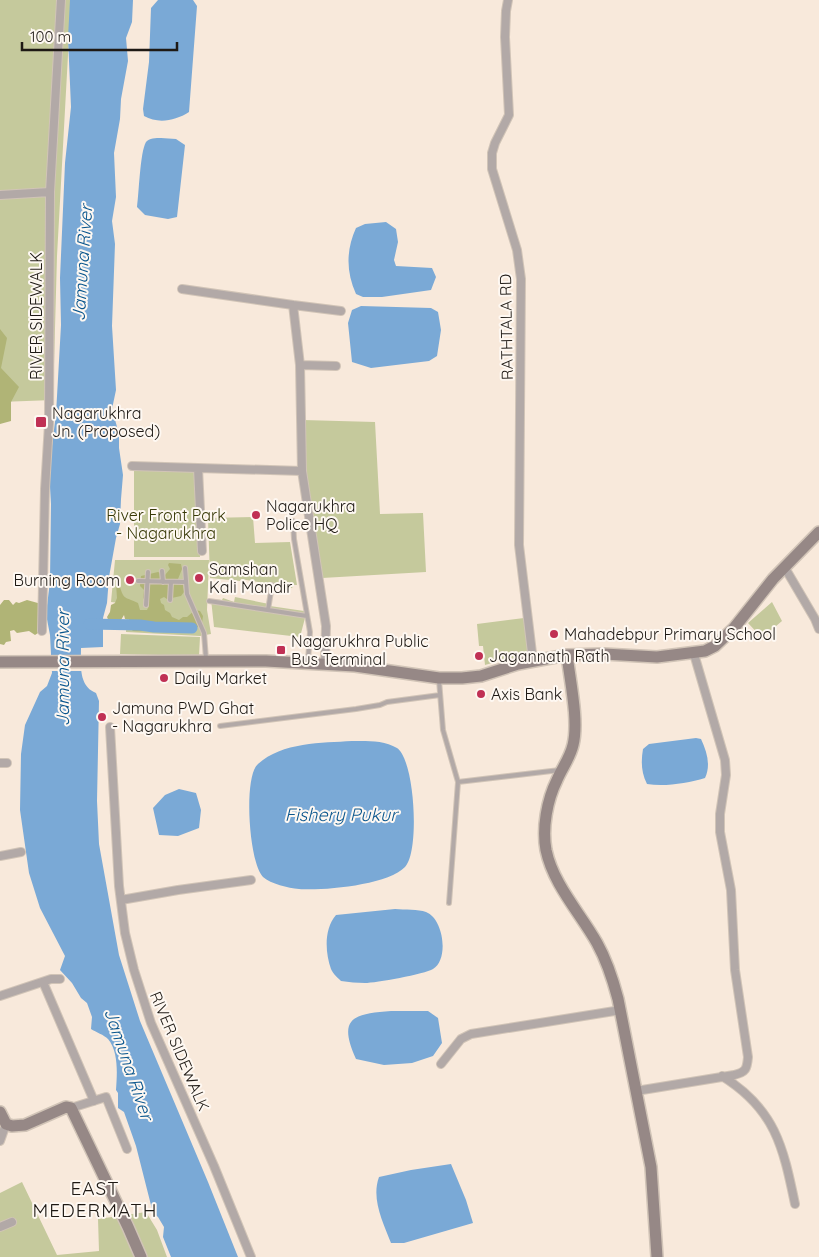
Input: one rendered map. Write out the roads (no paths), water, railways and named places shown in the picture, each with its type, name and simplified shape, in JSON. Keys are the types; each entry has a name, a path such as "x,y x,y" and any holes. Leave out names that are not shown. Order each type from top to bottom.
{"main road":[{"path":"0,662 108,663 206,661 308,663 374,668 438,678 462,678 481,676 518,664 567,655 604,654 657,657 694,654 704,652 715,646 734,628 774,579 819,532"},
{"path":"567,655 575,727 569,757 549,802 545,836 546,850 563,889 597,944 611,973 651,1168 657,1257"},
{"path":"2,1116 17,1127 66,1107 71,1108 141,1257"}],"street":[{"name":"RIVER SIDEWALK","path":"42,631 45,489 49,424 50,192 61,0"},
{"name":"RATHTALA RD","path":"508,0 505,37 509,115 495,143 492,153 492,169 517,250 521,279 518,545 533,661"},
{"path":"0,195 50,192"},
{"path":"182,289 341,311"},
{"path":"293,305 300,365 302,471 326,626 324,664"},
{"path":"300,365 336,366"},
{"path":"132,466 302,471"},
{"path":"198,468 202,551"},
{"path":"785,568 815,619 819,630"},
{"path":"636,1091 742,1072 748,1066 735,970 731,890 720,832 720,814 726,775 725,760 694,654"},
{"name":"RIVER SIDEWALK","path":"110,727 115,836 121,900 125,933 134,970 151,1023 214,1166 250,1257"},
{"path":"0,856 21,852"},
{"path":"121,900 251,880"},
{"path":"0,996 51,979 60,979"},
{"path":"43,982 94,1101"},
{"path":"441,1064 461,1039 472,1034 620,1010"},
{"path":"722,1076 754,1100 774,1130 789,1175 795,1204"},
{"path":"71,1108 106,1097 127,1149"},
{"path":"0,1141 2,1116"},
{"path":"0,1227 12,1222"}],"lane":[{"path":"293,521 294,539 310,632 308,663"},
{"path":"184,568 187,594 204,633 206,661"},
{"path":"162,571 163,582"},
{"path":"146,605 148,572"},
{"path":"138,581 186,582"},
{"path":"170,600 171,582"},
{"path":"268,610 272,585"},
{"path":"209,601 307,616"},
{"path":"438,678 444,730 458,782 449,903"},
{"path":"220,726 356,709 387,702 440,696"},
{"path":"458,782 562,770"}],"water":[{"name":"Jamuna River","path":"70,0 133,0 132,22 126,38 128,61 114,153 116,197 112,221 115,244 112,326 116,390 112,409 119,434 123,475 120,524 103,618 103,647 81,648 83,680 90,690 96,693 99,701 97,801 99,844 119,955 140,1021 238,1257 171,1257 163,1237 164,1227 153,1213 136,1146 124,1112 118,1108 116,1057 112,1044 108,1039 91,1029 92,1017 87,1003 60,970 65,956 40,908 29,873 20,810 21,754 25,725 40,692 47,686 52,673 50,635 46,614 50,581 51,504 49,469 56,414 61,325 60,278 65,163 71,107 68,38"},
{"path":"158,0 193,0 197,6 189,112 178,118 161,121 144,116 143,109 149,62 151,8"},
{"path":"161,138 176,139 185,145 177,217 168,219 145,215 137,207 144,147 149,140"},
{"path":"386,222 396,229 398,242 394,260 396,266 432,268 436,277 431,290 382,297 363,297 356,294 350,277 348,261 350,245 356,228 365,224"},
{"path":"361,306 431,308 438,312 441,330 437,356 429,361 371,368 352,362 348,323 352,310"},
{"path":"701,739 706,754 708,768 705,778 676,784 647,784 642,766 643,749 649,744"},
{"name":"Fishery Pukur","path":"375,741 392,745 403,756 411,787 414,826 410,858 405,867 385,878 339,888 299,889 270,882 263,877 258,869 251,839 249,802 253,772 258,764 279,751 315,743"},
{"path":"179,789 196,793 201,810 199,828 178,836 159,835 153,808 165,795"},
{"path":"395,909 423,911 432,916 437,923 442,940 443,949 438,964 428,971 389,980 365,983 341,981 331,969 327,948 329,927 336,915"},
{"path":"391,1011 428,1011 438,1018 442,1043 433,1056 412,1063 384,1065 356,1059 348,1034 352,1020 367,1014"},
{"path":"451,1164 473,1223 404,1243 391,1243 377,1202 376,1194 379,1177"}],"waterway":[{"path":"89,624 192,628"}],"place":[{"name":"Nagarukhra Jn. (Proposed)","path":"41,422"},
{"name":"Nagarukhra Police HQ","path":"256,515"},
{"name":"Samshan Kali Mandir","path":"199,578"},
{"name":"Burning Room","path":"130,580"},
{"name":"Mahadebpur Primary School","path":"554,634"},
{"name":"Nagarukhra Public Bus Terminal","path":"281,650"},
{"name":"Jagannath Rath","path":"479,656"},
{"name":"Daily Market","path":"164,678"},
{"name":"Axis Bank","path":"481,694"},
{"name":"Jamuna PWD Ghat - Nagarukhra","path":"102,717"}],"district":[{"name":"EAST MEDERMATH","path":"95,1199"}],"park label":[{"name":"River Front Park - Nagarukhra","path":"166,524"}]}
